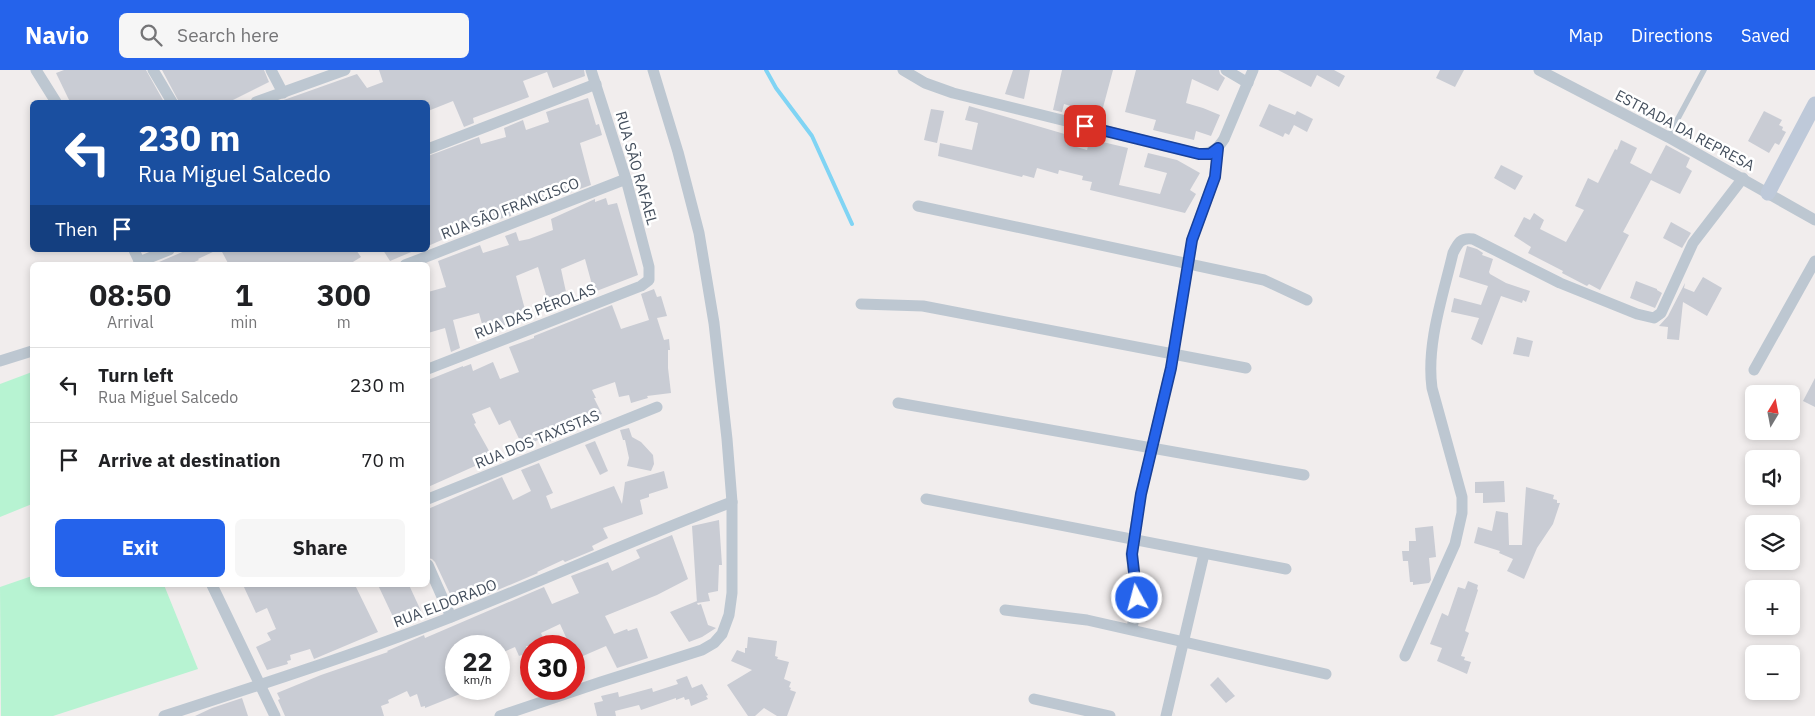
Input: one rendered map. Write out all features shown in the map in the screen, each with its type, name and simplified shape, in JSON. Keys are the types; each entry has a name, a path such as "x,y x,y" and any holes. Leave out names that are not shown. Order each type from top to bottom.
{"street":[{"path":"36,70 55,100"},
{"path":"153,70 171,100"},
{"path":"271,70 282,93"},
{"path":"262,100 345,70"},
{"name":"RUA SÃO RAFAEL","path":"592,70 626,179 650,276"},
{"path":"500,716 702,650 714,643 722,634 729,615 732,593 732,502 722,386 714,323 699,233 678,152 653,70"},
{"path":"903,70 925,84 953,93 1199,154 1210,154 1218,148 1224,139 1253,70"},
{"path":"1226,70 1248,83"},
{"name":"ESTRADA DA REPRESA","path":"1539,70 1668,137 1815,220"},
{"path":"430,148 596,84"},
{"path":"1768,193 1815,104"},
{"path":"1132,629 1137,598 1132,554 1141,494 1173,354 1192,240 1215,177 1218,148"},
{"path":"1405,656 1455,544 1462,513 1462,497 1432,388 1430,370 1433,338 1453,253 1458,242 1466,238 1473,239 1560,283 1637,314 1654,318 1661,313 1693,243 1743,178"},
{"name":"RUA SÃO FRANCISCO","path":"413,262 626,179"},
{"path":"918,206 1264,280 1307,300"},
{"path":"142,262 165,252"},
{"path":"1754,370 1815,261"},
{"name":"RUA DAS PÉROLAS","path":"430,368 640,286 646,283 650,276"},
{"path":"862,304 923,306 1246,368"},
{"path":"0,361 30,352"},
{"path":"898,403 1304,475"},
{"name":"RUA DOS TAXISTAS","path":"430,498 657,407"},
{"path":"926,499 1286,569"},
{"name":"RUA ELDORADO","path":"164,716 342,657 451,617 732,502"},
{"path":"1166,716 1204,554"},
{"path":"430,570 451,617"},
{"path":"213,587 275,716"},
{"path":"1005,610 1087,620 1326,674"},
{"path":"1034,699 1110,716"}],"lane":[{"path":"1668,137 1704,70"}],"green space":[{"path":"30,373 30,505 0,517 0,384"},
{"path":"30,577 30,587 165,587 198,669 53,716 1,716 0,587"}],"building":[{"path":"64,70 146,70 163,100 69,100 56,73"},
{"path":"162,70 264,70 269,82 233,100 178,100"},
{"path":"379,70 584,70 585,76 553,88 547,72 523,81 529,97 473,118 474,123 464,127 453,101 430,110 430,100 284,100 357,74 367,88 383,82"},
{"path":"1013,70 1030,70 1024,99 1005,94"},
{"path":"1062,70 1113,70 1101,115 1064,104 1062,112 1053,110"},
{"path":"1136,70 1219,70 1220,74 1225,78 1218,91 1192,79 1186,103 1220,115 1211,136 1196,131 1194,140 1153,130 1156,120 1125,112"},
{"path":"1278,70 1334,70 1345,76 1339,87 1317,75 1311,87"},
{"path":"1440,70 1464,70 1455,87 1436,78"},
{"path":"588,98 596,125 599,124 602,135 580,143 591,185 510,211 511,216 476,225 430,245 430,155 479,137 481,144 506,137 504,128 523,120 526,130 549,122 546,112"},
{"path":"1269,104 1295,115 1297,111 1313,119 1307,132 1294,125 1289,135 1285,133 1283,137 1259,126"},
{"path":"969,106 1068,135 1066,144 1087,150 1090,139 1128,148 1119,185 1160,194 1167,173 1144,167 1148,153 1177,160 1200,173 1190,190 1196,194 1185,213 1090,190 1092,182 1082,180 1083,176 1059,170 1058,174 1037,168 1034,178 1023,175 1022,177 938,156 940,143 972,150 978,123 965,120"},
{"path":"931,109 944,111 937,143 924,140"},
{"path":"1764,111 1782,120 1779,125 1786,132 1779,145 1775,143 1769,153 1748,141"},
{"path":"1621,140 1637,148 1630,163 1651,174 1666,145 1690,158 1686,167 1692,171 1680,194 1651,180 1623,232 1629,235 1600,290 1589,284 1585,285 1528,253 1531,247 1514,236 1524,217 1530,220 1534,213 1544,220 1540,229 1566,242 1584,210 1575,206 1588,178 1598,183"},
{"path":"1501,165 1523,176 1515,190 1494,178"},
{"path":"606,198 608,205 617,203 638,275 594,292 585,259 561,269 566,292 547,298 538,267 516,276 527,317 494,329 492,321 482,324 479,313 453,320 460,348 451,352 445,328 430,332 430,291 446,287 438,261 480,245 483,253 509,245 505,236 516,232 519,241 553,230 551,219 595,199 595,202"},
{"path":"1671,222 1691,233 1682,248 1663,238"},
{"path":"1467,246 1477,249 1483,253 1482,255 1493,259 1490,274 1506,283 1530,291 1526,302 1523,300 1522,303 1501,296 1482,345 1471,339 1479,318 1451,312 1454,298 1481,305 1488,286 1459,277"},
{"path":"182,252 213,252 194,262 159,262"},
{"path":"222,252 357,252 361,257 353,262 227,262"},
{"path":"384,252 411,252 390,261"},
{"path":"1703,277 1722,288 1707,316 1683,302 1679,340 1667,339 1668,327 1659,326 1668,316 1685,283 1684,288 1694,292"},
{"path":"1636,281 1657,289 1662,293 1655,308 1630,298"},
{"path":"654,289 657,297 661,296 667,316 657,318 664,340 669,339 668,368 671,393 647,396 648,398 631,403 629,395 619,397 615,382 592,390 602,414 575,425 572,418 546,430 551,441 543,445 540,439 523,447 510,420 499,425 490,407 472,414 476,423 474,424 493,458 430,486 430,379 463,366 471,364 473,371 493,362 500,379 519,372 509,347 612,305 621,329 649,320 641,294"},
{"path":"1517,337 1533,341 1529,357 1513,354"},
{"path":"1815,378 1815,407 1803,401"},
{"path":"629,428 632,437 641,442 653,455 654,464 651,471 627,466 629,458 625,440 623,440 620,430"},
{"path":"595,441 608,471 600,475 585,445"},
{"path":"539,463 553,493 546,496 551,509 614,486 622,504 625,482 664,471 668,488 649,494 649,497 640,500 643,514 603,528 608,538 592,546 594,550 565,562 563,560 486,595 481,583 451,596 435,562 430,558 430,508 502,477 513,500 531,491 521,470"},
{"path":"1504,481 1505,502 1483,503 1483,493 1475,493 1475,482"},
{"path":"1526,487 1554,495 1553,499 1560,503 1553,524 1537,548 1524,579 1507,571 1513,559 1499,553 1500,551 1474,543 1478,527 1492,531 1496,511 1508,513 1509,545 1522,545"},
{"path":"719,520 722,565 719,565 718,591 708,593 710,601 697,603 698,605 701,604 708,625 716,628 702,637 689,642 670,612 697,601 692,526"},
{"path":"1433,526 1436,557 1429,558 1431,580 1429,583 1413,585 1413,582 1410,582 1408,561 1403,561 1402,551 1409,551 1409,541 1416,541 1415,528"},
{"path":"672,535 688,579 657,595 605,616 614,634 627,629 628,631 637,628 648,658 617,668 606,646 585,655 585,635 565,635 560,624 541,633 542,635 520,635 519,656 515,647 510,649 510,635 445,635 445,700 425,708 425,706 421,707 417,694 410,697 407,691 388,700 389,703 381,706 384,716 285,716 277,693 321,675 388,652 424,635 425,638 544,587 552,604 579,593 571,576 608,562 612,571 640,558 636,550"},
{"path":"1468,581 1478,585 1478,590 1465,631 1469,633 1461,656 1465,657 1464,660 1471,662 1467,674 1437,661 1442,648 1430,644 1442,613 1448,616 1458,587 1465,589"},
{"path":"244,587 356,587 378,632 314,659 310,649 290,655 291,660 287,661 288,664 267,670 256,647 271,640 267,633 276,629 267,608 256,613"},
{"path":"379,587 410,587 421,611 395,621"},
{"path":"748,637 777,641 775,656 778,657 777,659 789,662 784,679 791,682 790,690 796,692 787,716 777,716 764,708 755,716 748,716 727,685 752,670 731,661 737,650 745,653"},
{"path":"687,676 692,688 702,684 708,699 691,706 689,699 685,700 684,697 676,700 676,698 641,710 639,705 615,711 616,716 597,716 594,703 603,701 601,696 618,692 619,697 652,688 653,692 678,684 676,680"},
{"path":"1218,677 1235,696 1226,703 1210,685"},
{"path":"242,698 248,716 195,716 212,708"}],"waterway":[{"path":"766,70 776,88 812,136 852,224"}],"route":[{"path":"1085,126 1199,154 1210,154 1218,148 1215,177 1192,240 1171,368 1141,494 1132,554 1137,598"}]}
